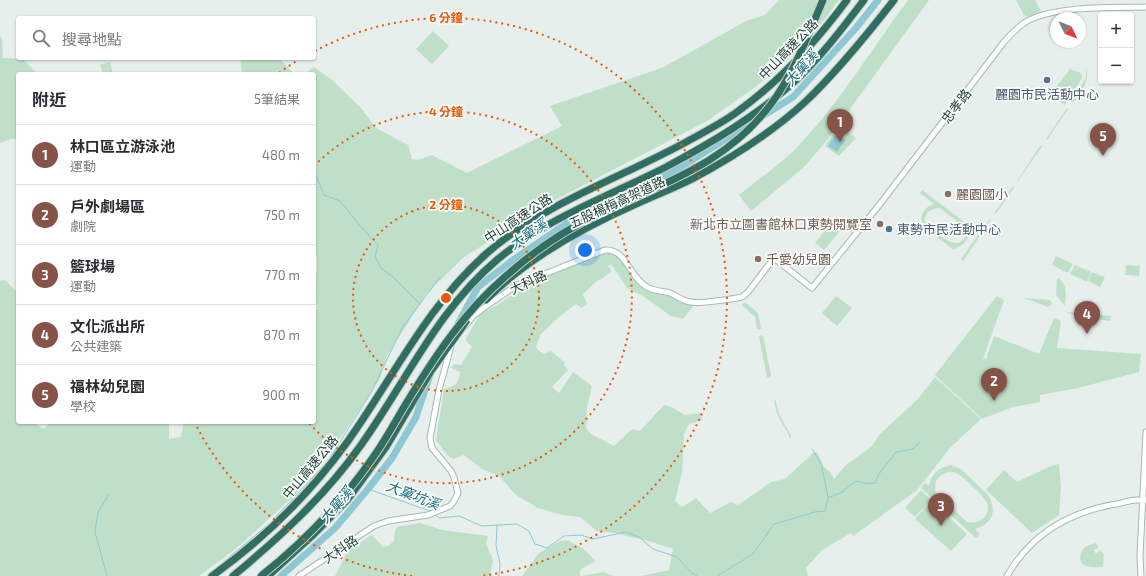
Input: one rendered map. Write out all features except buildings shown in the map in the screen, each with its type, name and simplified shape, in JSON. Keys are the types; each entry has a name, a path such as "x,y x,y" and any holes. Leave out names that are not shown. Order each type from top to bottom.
{"highway":[{"name":"五股楊梅高架道路","path":"261,576 309,533 344,496 375,455 449,336 467,314 506,275 544,246 575,226 700,166 732,144 760,118 772,104 798,58 823,0"},
{"name":"中山高速公路","path":"212,576 244,551 302,496 348,441 406,351 442,300 465,274 488,253 512,234 570,199 687,142 736,112 788,70 816,40 848,0"},
{"name":"中山高速公路","path":"233,576 311,506 339,473 365,439 430,335 475,281 498,259 546,226 696,151 759,111 794,82 819,56 864,0"},
{"name":"五股楊梅高架道路","path":"268,576 312,536 348,499 386,447 431,371 453,339 470,317 504,282 568,238 636,204 693,179 758,139 803,103 825,81 871,29 894,0"}],"street":[{"name":"忠孝路","path":"774,258 812,288 884,198 1004,42 1019,27 1033,19 1052,12 1146,7"},
{"name":"大科路","path":"299,576 374,526 388,521 428,515 450,506 457,498 457,486 451,471 430,444 439,390 449,351 455,339 470,318 506,291 526,280 605,250 616,251 620,254 635,278 652,289 669,293 693,302 742,297 748,292 774,258"},
{"path":"1141,576 1145,500 1146,432"},
{"path":"1137,500 1145,493"},
{"path":"1007,576 1024,551 1042,535 1059,523 1082,512 1098,507 1145,500"}],"green space":[{"path":"779,0 839,0 815,32 785,63 758,85 707,121 553,201 464,257 426,294 387,356 380,379 344,433 295,495 238,547 199,576 0,576 0,281 5,280 16,291 16,424 35,424 44,429 48,424 170,424 169,439 181,437 184,424 316,424 316,310 318,307 316,301 316,72 307,72 314,67 332,80 361,108 376,128 408,145 412,159 417,160 432,155 467,173 562,126 550,106 664,67 746,21 765,15"},
{"path":"908,0 929,0 829,138 803,168 751,211 739,195 788,156 817,125 844,91"},
{"path":"1016,0 1035,0 1041,11 1027,17 1024,15"},
{"path":"433,31 449,46 432,64 416,49"},
{"path":"0,36 2,38 3,58 24,60 36,72 16,72 16,139 11,139 0,143"},
{"path":"240,60 281,60 292,72 242,72"},
{"path":"110,62 112,72 102,72 100,65"},
{"path":"1086,68 1087,78 1086,82 1079,96 1073,103 1071,102 1086,78"},
{"path":"1070,69 1081,73 1082,78 1065,105 1050,95"},
{"path":"1067,108 1068,109 1047,140 1046,139"},
{"path":"839,126 856,138 839,156 825,146"},
{"path":"1040,146 1042,147 1017,182 1017,181"},
{"path":"1013,186 1014,188 997,212 993,215"},
{"path":"922,190 972,228 970,231 968,230 968,237 963,244 954,250 925,228 922,221 922,214 927,208 934,204 920,193","holes":["940,208 964,227 965,237 961,242 952,242 928,226 925,216 933,209"]},
{"path":"835,218 845,225 824,250 815,243"},
{"path":"991,219 963,261 961,259"},
{"path":"608,253 622,261 640,287 687,304 694,305 683,319 671,316 643,296 627,288 611,264 608,266 612,271 598,280 583,294 587,303 582,308 576,304 559,317 541,334 536,346 537,349 543,354 551,351 564,362 564,365 568,370 552,387 559,393 573,372 592,386 587,407 586,428 591,434 614,446 632,429 640,431 664,405 685,415 701,413 702,420 689,424 684,434 682,472 675,501 682,507 696,498 710,513 731,502 738,505 771,482 785,479 813,453 817,452 824,467 830,472 834,479 846,465 871,447 880,434 918,399 935,377 981,419 950,448 917,490 853,536 851,533 822,550 806,568 808,576 641,576 669,570 673,549 649,541 615,533 597,531 580,517 562,515 538,508 516,495 499,476 482,469 464,455 453,459 447,455 436,440 444,389 456,384 460,372 451,368 454,364 461,365 472,347 465,340 480,314 531,283"},
{"path":"1056,256 1073,264 1068,273 1052,265"},
{"path":"1075,265 1091,272 1087,282 1070,274"},
{"path":"1126,265 1140,266 1139,276 1125,275"},
{"path":"1092,272 1105,277 1100,287 1088,281"},
{"path":"1058,278 1065,287 1065,306 1056,295"},
{"path":"836,296 852,308 837,326 822,313"},
{"path":"997,296 1004,300 983,359 986,359 994,336 1039,354 1054,318 1061,321 1057,348 1141,354 1139,372 1078,388 1040,395 1040,402 1013,407 982,419 935,375"},
{"path":"1024,298 1050,300 1052,304 1048,307"},
{"path":"744,303 758,313 761,328 760,330 757,329 755,317 743,306 742,304"},
{"path":"1067,313 1111,316 1110,321 1082,317"},
{"path":"760,335 763,336 771,375 769,378 767,377"},
{"path":"775,399 779,414 791,436 791,439 777,414 774,401"},
{"path":"1059,464 1061,487 1059,515 1032,533 986,490 1004,470 1017,482 1051,466"},
{"path":"951,465 961,469 988,495 993,506 992,516 986,524 975,529 980,534 976,538 921,488 925,483 929,486 932,478 939,469","holes":["950,472 961,476 974,487 987,503 988,512 986,516 979,521 971,523 967,522 936,493 935,485 937,479 945,473"]},
{"path":"921,490 931,500 915,517 905,508"},
{"path":"931,501 967,534 951,551 915,519"},
{"path":"420,523 442,530 488,536 486,544 493,560 490,576 335,576 348,550 372,535 383,547 388,546 394,541 397,527"},
{"path":"567,540 584,549 596,561 581,569 579,573 581,576 522,576 539,553 560,541"},
{"path":"1096,543 1099,547 1094,550 1096,554 1100,550 1104,555 1103,567 1086,566 1082,563 1080,558 1082,552 1085,547"},
{"path":"604,572 614,576 581,576"}],"water":[{"path":"836,134 845,140 837,152 828,146"}],"waterway":[{"name":"大窠溪","path":"458,324 478,287 513,260 575,218 671,173 793,97 856,28 878,0"},
{"path":"316,176 324,195 340,201 378,245 375,257 382,269 393,277 420,304"},
{"path":"207,576 270,523 328,461 372,391 402,328 440,277"},
{"name":"大窠坑溪","path":"281,576 335,528 392,458 416,417 430,375"},
{"name":"大窠坑溪","path":"717,576 753,554 774,524 815,512 825,511 828,498 842,492 856,481 868,484 875,483 879,474 896,452 913,449 920,442"},
{"path":"812,449 821,463 828,497"},
{"name":"大窠坑溪","path":"368,489 430,511"},
{"path":"107,576 95,532 98,512 109,494"},
{"name":"大窠坑溪","path":"434,514 439,518 459,516 482,526 517,524 529,531 535,544 547,548 564,536 581,535 593,539 626,532 639,537 653,549 677,557 692,573 697,576"},
{"name":"大窠坑溪","path":"497,525 496,546 500,564 499,576"}],"place":[{"name":"麗園市民活動中心","path":"1047,80"},
{"name":"林口區立游泳池","path":"840,142"},
{"name":"福林幼兒園","path":"1103,156"},
{"name":"麗園國小","path":"948,194"},
{"name":"新北市立圖書館林口東勢閱覽室","path":"880,224"},
{"name":"東勢市民活動中心","path":"889,229"},
{"name":"千愛幼兒園","path":"758,259"},
{"name":"文化派出所","path":"1087,334"},
{"name":"戶外劇場區","path":"994,401"},
{"name":"籃球場","path":"941,526"}]}
